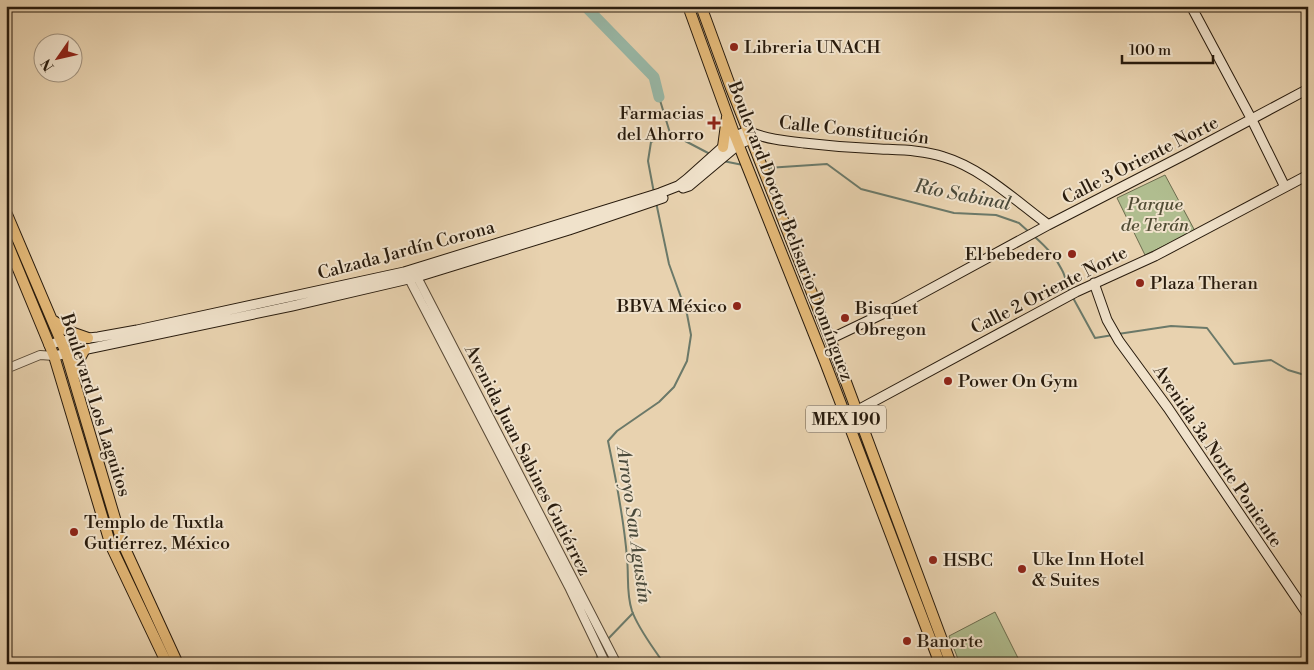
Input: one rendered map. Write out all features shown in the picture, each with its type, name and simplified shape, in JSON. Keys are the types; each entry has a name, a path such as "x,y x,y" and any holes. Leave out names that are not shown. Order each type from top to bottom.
{"main road":[{"name":"Boulevard Doctor Belisario Domínguez","path":"688,6 727,113 825,362 940,664"},
{"name":"Boulevard Doctor Belisario Domínguez","path":"701,6 830,339 951,664"},
{"path":"1190,6 1252,120 1285,187"},
{"name":"Calle 3 Oriente Norte","path":"830,339 899,306 1045,226 1252,120 1308,89"},
{"path":"723,151 727,113"},
{"name":"Calzada Jardín Corona","path":"54,356 243,311 411,274 569,230 689,186 723,151 753,138"},
{"name":"Calle Constitución","path":"753,138 837,146 896,149 944,157 973,170 1045,226"},
{"name":"Calle 2 Oriente Norte","path":"856,411 1076,292 1155,256 1308,175"},
{"name":"Boulevard Los Laguitos","path":"6,212 66,353 122,542 178,664"},
{"name":"Boulevard Los Laguitos","path":"6,240 54,356 111,546 167,664"},
{"name":"Avenida 3a Norte Poniente","path":"1094,283 1107,320 1119,341 1168,408 1308,615"},
{"name":"Calzada Jardín Corona","path":"49,344 61,340 88,338 137,330 176,320 243,311"},
{"path":"53,320 68,331 88,338"},
{"path":"811,327 830,339 825,362"},
{"path":"74,377 77,364 85,349"}],"street":[{"path":"411,274 584,610 606,664"},
{"path":"40,356 49,344"},
{"path":"6,369 40,356 54,356"},
{"path":"584,610 604,639 617,664"}],"green space":[{"name":"Parque de Terán","path":"1165,175 1195,231 1145,255 1117,198"},
{"path":"995,612 1021,664 960,664 949,636"}],"waterway":[{"name":"Río Sabinal","path":"585,6 654,77 659,97"},
{"name":"Río Sabinal","path":"659,97 670,133 710,154"},
{"name":"Arroyo San Agustín","path":"654,193 648,161 651,142 670,133"},
{"name":"Río Sabinal","path":"723,161 743,165"},
{"name":"Río Sabinal","path":"767,168 827,164 861,189 954,213 996,215 1019,223 1029,232"},
{"name":"Arroyo San Agustín","path":"656,202 669,264 687,314 691,335 687,361 674,387 659,402 617,431 608,441 624,529 630,604 638,625 664,664"},
{"name":"Río Sabinal","path":"1035,237 1056,260 1070,292"},
{"name":"Río Sabinal","path":"1072,296 1095,338 1113,335"},
{"name":"Río Sabinal","path":"1118,334 1171,326 1207,328 1234,364 1271,360 1288,370 1308,376"},
{"path":"607,640 633,613"},
{"path":"595,664 598,654"}],"place":[{"name":"Libreria UNACH","path":"734,47"},
{"name":"Farmacias del Ahorro","path":"714,123"},
{"name":"El bebedero","path":"1072,254"},
{"name":"Plaza Theran","path":"1140,283"},
{"name":"BBVA México","path":"737,306"},
{"name":"Bisquet Obregon","path":"845,318"},
{"name":"Power On Gym","path":"948,381"},
{"name":"Templo de Tuxtla Gutiérrez, México","path":"74,532"},
{"name":"HSBC","path":"933,560"},
{"name":"Uke Inn Hotel & Suites","path":"1022,569"},
{"name":"Banorte","path":"907,641"}]}
